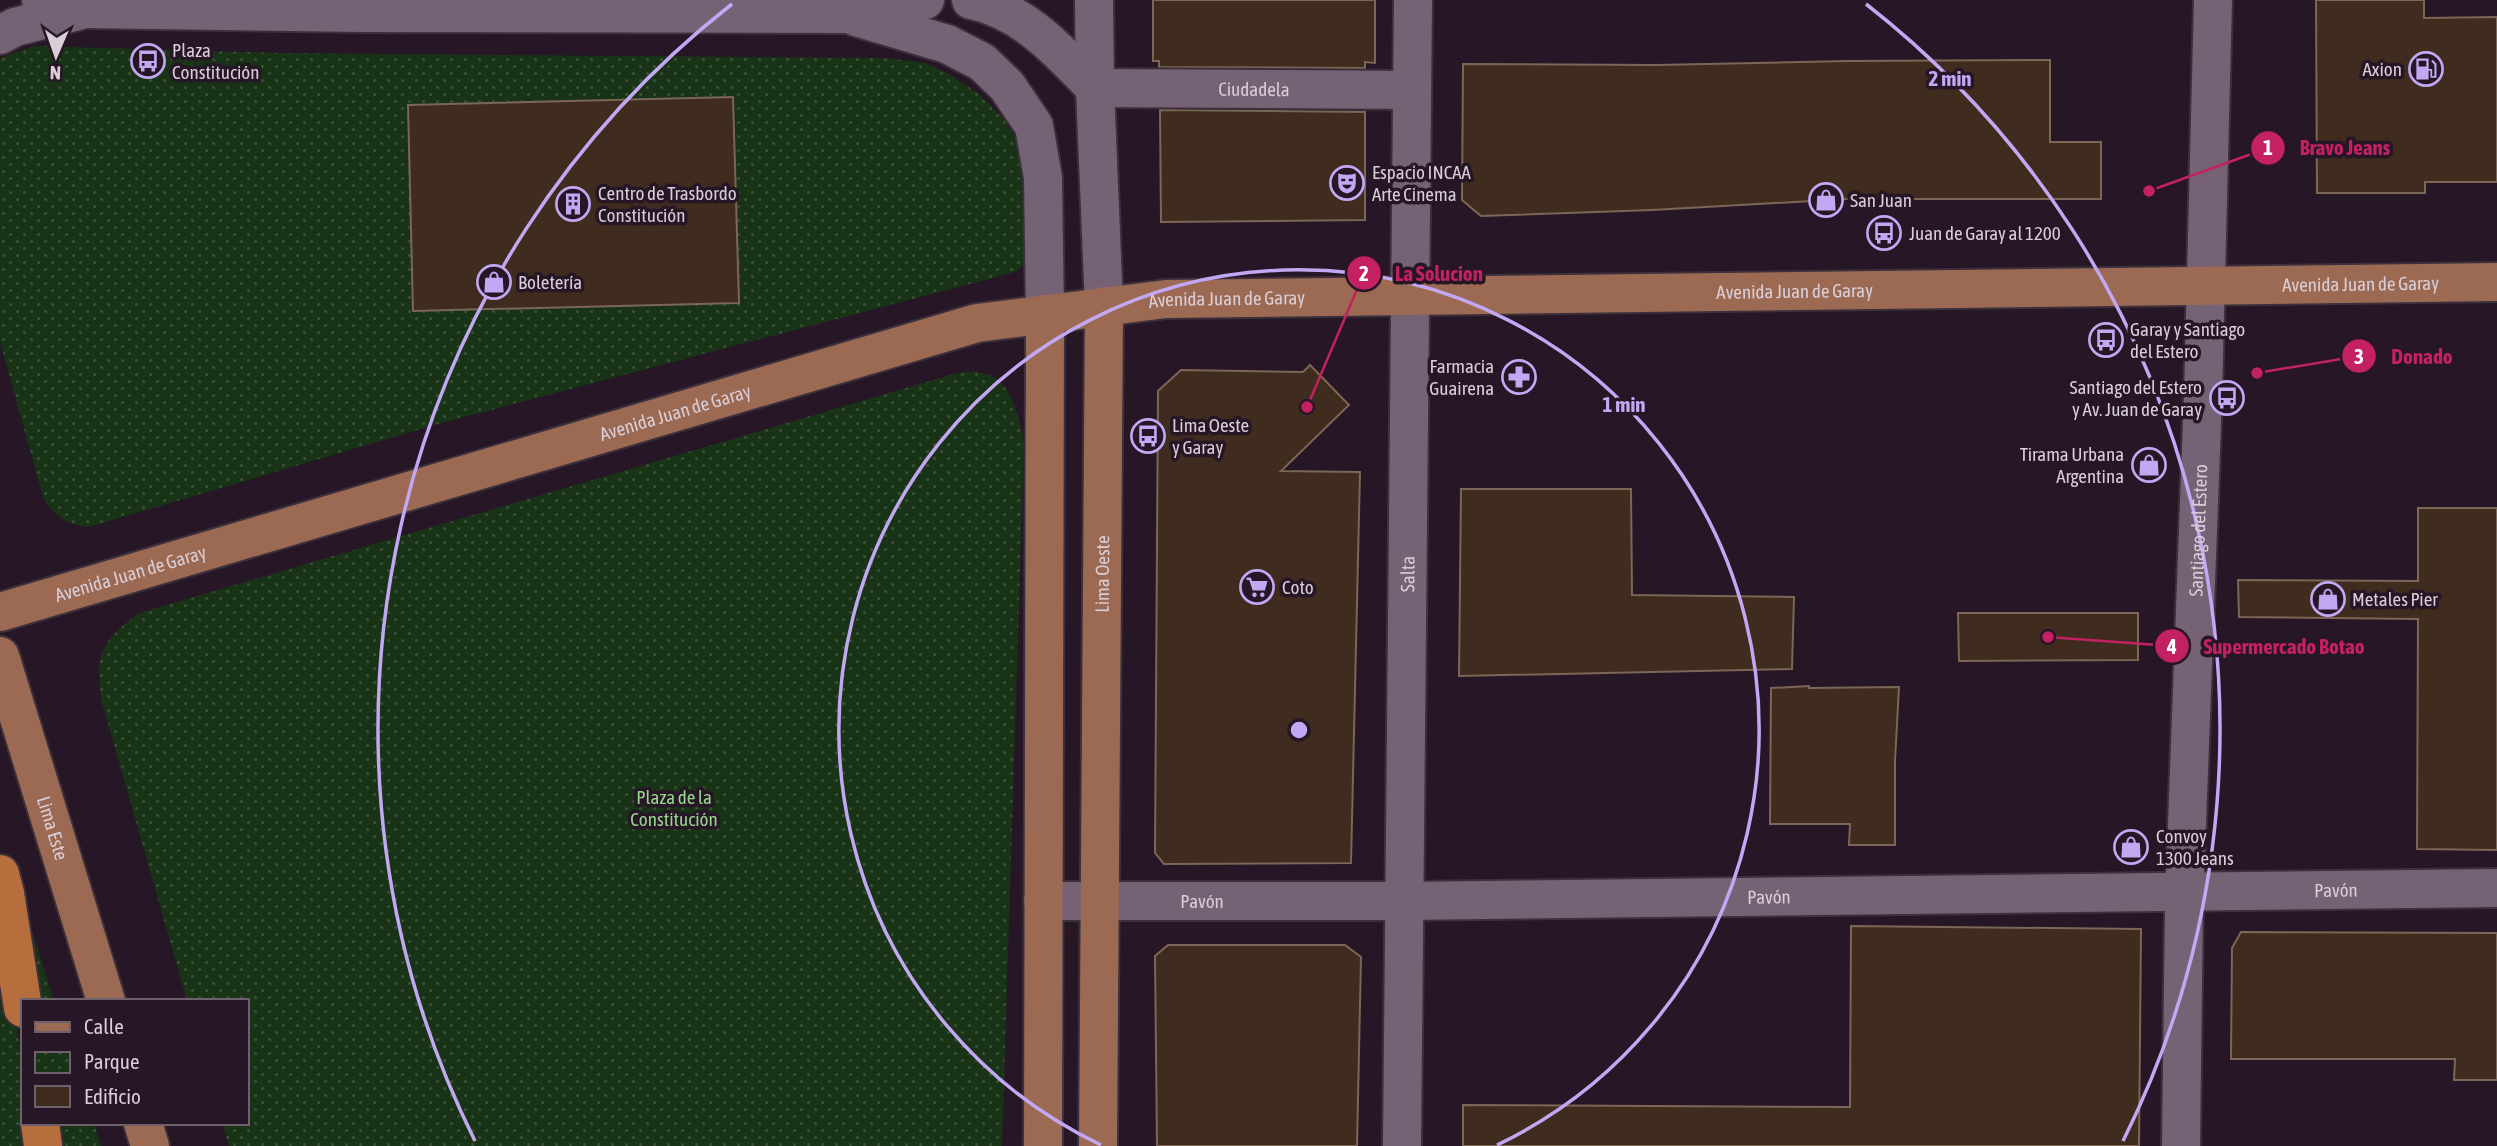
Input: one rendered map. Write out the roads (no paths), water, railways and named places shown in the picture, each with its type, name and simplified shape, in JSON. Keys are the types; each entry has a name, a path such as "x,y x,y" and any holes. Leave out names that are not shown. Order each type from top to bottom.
{"highway":[{"path":"0,874 22,999"},
{"path":"40,1125 43,1146"}],"main road":[{"name":"Avenida Juan de Garay","path":"0,612 977,323 1104,306 1166,299 2497,282"},
{"name":"Lima Oeste","path":"1098,1146 1104,306"},
{"path":"1043,1146 1045,314"},
{"name":"Lima Este","path":"0,656 105,999"},
{"path":"144,1125 150,1146"}],"street":[{"path":"41,0 83,9 363,13 847,14 925,0"},
{"path":"971,0 1010,12 1046,38 1095,88"},
{"name":"Salta","path":"1402,1146 1413,0"},
{"name":"Santiago del Estero","path":"2181,1146 2185,893 2203,396 2213,0"},
{"path":"0,35 15,27 83,9"},
{"name":"Lima Oeste","path":"1086,9 1095,88 1104,306"},
{"path":"847,14 947,44 982,62 1007,86 1034,126 1042,177 1045,314"},
{"name":"Ciudadela","path":"1095,88 1412,90"},
{"name":"Pavón","path":"1043,901 1404,901 2497,888"}],"place":[{"name":"Plaza Constitución","path":"148,61"},
{"name":"Axion","path":"2426,69"},
{"name":"Espacio INCAA Arte Cinema","path":"1347,183"},
{"name":"Bravo Jeans","path":"2149,191"},
{"name":"San Juan","path":"1826,200"},
{"name":"Centro de Trasbordo Constitución","path":"573,204"},
{"name":"Juan de Garay al 1200","path":"1884,233"},
{"name":"Boletería","path":"494,282"},
{"name":"Garay y Santiago del Estero","path":"2106,340"},
{"name":"Donado","path":"2257,373"},
{"name":"Farmacia Guairena","path":"1519,377"},
{"name":"Santiago del Estero y Av. Juan de Garay","path":"2227,398"},
{"name":"La Solucion","path":"1307,407"},
{"name":"Lima Oeste y Garay","path":"1148,436"},
{"name":"Tirama Urbana Argentina","path":"2149,465"},
{"name":"Coto","path":"1257,587"},
{"name":"Metales Pier","path":"2328,599"},
{"name":"Supermercado Botao","path":"2048,637"},
{"name":"Convoy 1300 Jeans","path":"2131,847"}],"park label":[{"name":"Plaza de la Constitución","path":"674,808"}]}
